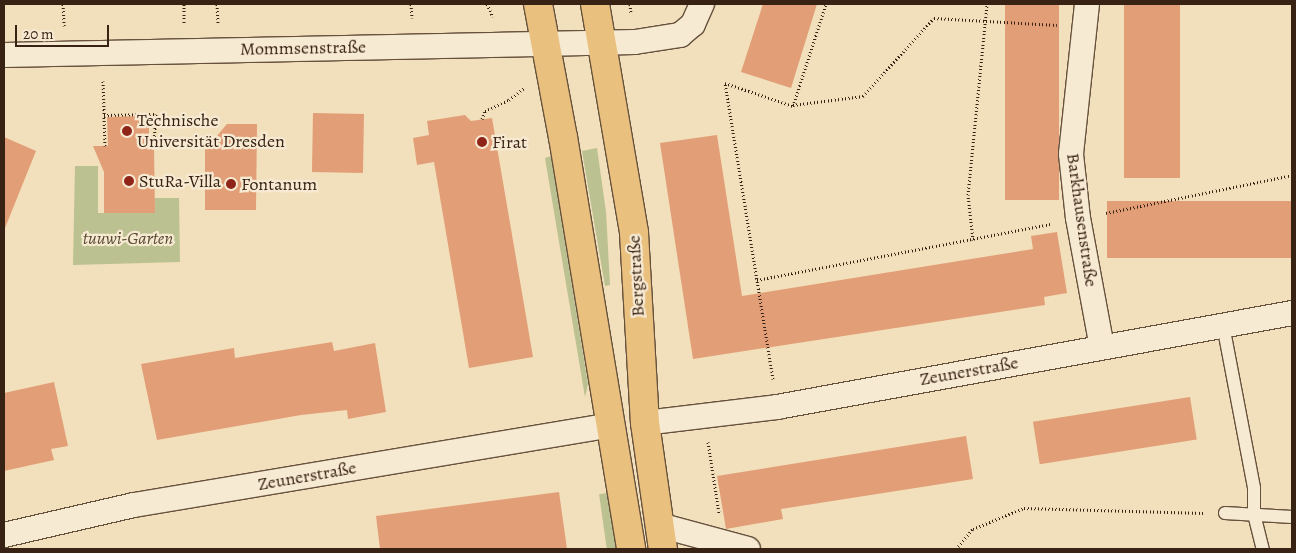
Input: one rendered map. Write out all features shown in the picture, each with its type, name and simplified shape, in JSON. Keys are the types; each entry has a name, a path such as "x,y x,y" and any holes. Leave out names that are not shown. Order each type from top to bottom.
{"main road":[{"path":"538,4 564,137 631,549"},
{"name":"Bergstraße","path":"595,4 634,233 645,423 661,537"}],"street":[{"name":"Mommsenstraße","path":"4,55 636,42 680,36 693,24 702,4"},
{"name":"Barkhausenstraße","path":"1086,15 1071,154 1078,218 1102,347"},
{"name":"Zeunerstraße","path":"645,423 704,418 777,407 1292,313"},
{"name":"Zeunerstraße","path":"4,535 134,505 611,425"},
{"path":"661,537 738,546"}],"lane":[{"path":"1222,325 1254,488 1254,514 1263,549"},
{"path":"1225,513 1292,517"}],"path":[{"path":"793,106 826,4"},
{"path":"973,240 968,195 987,4"},
{"path":"777,407 725,83 793,106 863,96 934,18 985,22 1086,15"},
{"path":"504,44 524,87 526,96"},
{"path":"102,53 105,146"},
{"path":"482,119 485,111 509,100 524,87"},
{"path":"104,115 156,114 154,146"},
{"path":"757,280 973,240 1292,175"},
{"path":"709,447 713,475"},
{"path":"956,549 973,529 1024,508 1225,513"}],"green space":[{"path":"597,148 606,212 610,285 605,286 582,151"},
{"path":"551,156 588,384 585,397 545,158"},
{"name":"tuuwi-Garten","path":"75,166 98,166 98,213 154,213 155,198 179,198 180,262 73,265"},
{"path":"608,493 616,549 607,549 599,494"}],"building":[{"path":"763,4 817,4 791,88 741,72"},
{"path":"1005,4 1059,4 1059,200 1005,200"},
{"path":"1124,4 1180,4 1180,178 1124,178"},
{"path":"313,113 364,114 363,173 312,172"},
{"path":"465,115 471,121 492,118 533,357 469,368 434,162 417,165 413,138 429,135 427,121"},
{"name":"StuRa-Villa","path":"149,116 149,146 154,146 155,213 104,213 104,172 93,146 108,146 107,117"},
{"name":"Fontanum","path":"227,124 257,124 256,210 205,210 205,150"},
{"path":"717,135 742,296 1033,249 1031,236 1057,232 1067,293 1044,297 1045,305 693,359 660,143"},
{"path":"4,137 36,151 5,228 4,228"},
{"path":"1107,201 1292,201 1292,258 1107,258"},
{"path":"332,342 334,351 375,343 386,412 348,419 347,410 301,415 157,440 141,364 234,348 235,358"},
{"path":"54,382 68,446 51,449 54,460 4,471 4,393"},
{"path":"1190,397 1197,439 1040,464 1033,422"},
{"path":"966,436 973,479 781,509 783,519 726,529 717,476"},
{"path":"559,492 567,549 380,549 376,516"}],"place":[{"name":"Technische Universität Dresden","path":"127,131"},
{"name":"Firat","path":"482,142"},
{"name":"StuRa-Villa","path":"129,181"},
{"name":"Fontanum","path":"231,184"}]}
